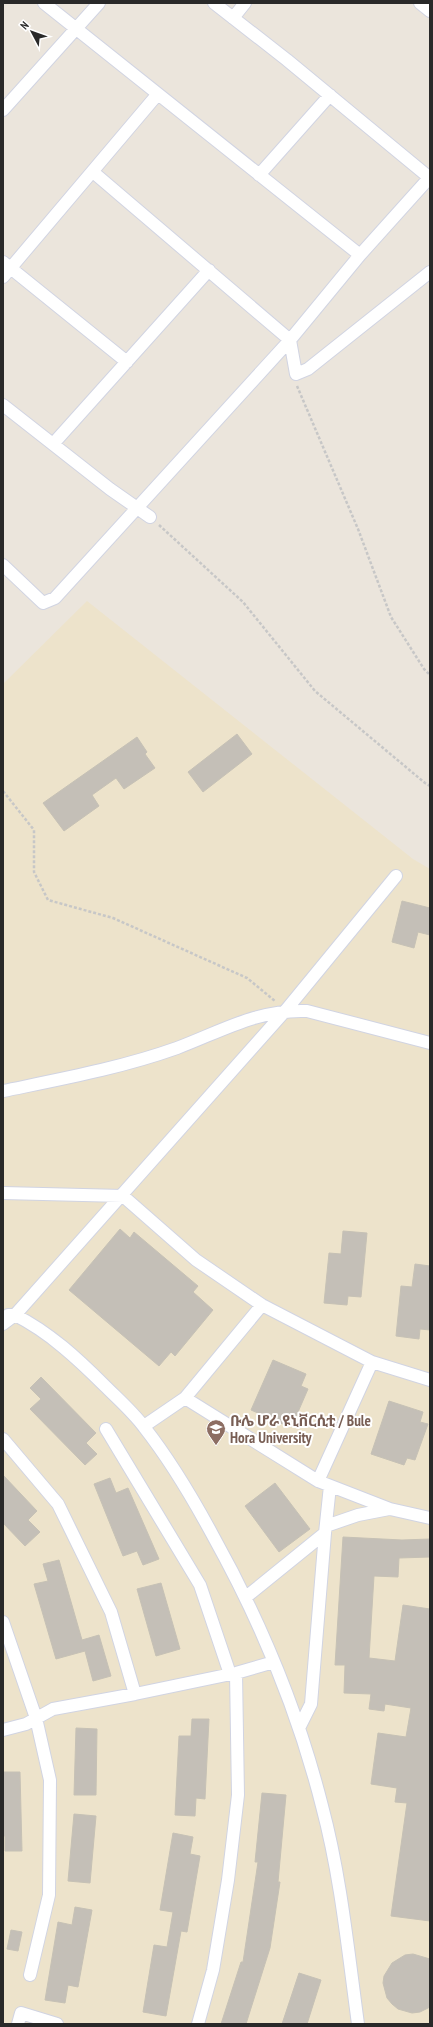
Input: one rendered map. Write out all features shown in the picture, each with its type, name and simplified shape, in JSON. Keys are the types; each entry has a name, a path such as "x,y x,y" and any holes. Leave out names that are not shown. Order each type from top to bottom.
{"street":[{"path":"44,3 77,28 157,95 360,255"},
{"path":"4,108 99,3"},
{"path":"3,565 43,602 55,598 290,340 360,255 430,178 330,95 214,3"},
{"path":"233,18 245,3"},
{"path":"420,3 430,10"},
{"path":"126,362 6,269 94,172 157,95"},
{"path":"259,174 330,95"},
{"path":"94,172 290,340 296,374 308,369 430,272"},
{"path":"53,444 209,270"},
{"path":"3,405 110,489 150,517"},
{"path":"3,1324 15,1315 286,1010 396,876"},
{"path":"3,1091 80,1075 176,1048 244,1020 286,1010 307,1011 430,1043"},
{"path":"3,1193 122,1196 196,1260 262,1305 372,1362 430,1380"},
{"path":"144,1426 185,1398 262,1305"},
{"path":"3,1314 15,1315 32,1323 81,1362 144,1426 190,1494 246,1597 274,1662 299,1728 322,1806 337,1873 358,2024"},
{"path":"318,1481 372,1362"},
{"path":"185,1398 318,1481 390,1509 430,1518"},
{"path":"106,1429 200,1585 233,1673 238,1795 228,1880 213,1970 198,2024"},
{"path":"3,1439 58,1504 111,1612 135,1694"},
{"path":"299,1728 311,1704 330,1486"},
{"path":"246,1597 326,1529 358,1515 390,1509"},
{"path":"3,1622 36,1718 50,1780 49,1895 30,1975"},
{"path":"3,1730 26,1724 53,1709 135,1694 233,1673 274,1662"},
{"path":"18,2024 21,2013 57,2024"}],"path":[{"path":"296,374 298,391 358,529 390,617 424,669 430,675"},
{"path":"150,517 243,602 315,691 430,786"},
{"path":"3,792 34,830 34,872 48,900 113,918 247,978 286,1010"}],"shaded area":[{"name":"ቡሌ ሆራ ዩኒቨርሲቲ / Bule Hora University","path":"87,601 413,859 430,869 430,2024 3,2024 3,684"}],"building":[{"path":"237,734 252,754 203,792 188,772"},
{"path":"137,737 147,752 145,754 155,768 124,789 116,778 92,795 99,806 64,831 43,803"},
{"path":"402,901 430,908 430,935 418,932 414,948 392,942"},
{"path":"120,1229 130,1238 134,1232 198,1286 193,1292 213,1310 175,1356 171,1352 159,1366 69,1290"},
{"path":"343,1231 367,1233 361,1297 348,1296 347,1305 324,1303 329,1253 341,1254"},
{"path":"415,1264 430,1266 430,1330 420,1329 419,1339 396,1336 401,1286 412,1287"},
{"path":"273,1360 306,1374 301,1386 308,1389 295,1419 286,1416 283,1424 251,1410"},
{"path":"41,1377 96,1433 86,1443 97,1454 85,1465 30,1409 41,1399 30,1388"},
{"path":"389,1401 423,1412 420,1422 428,1424 415,1460 407,1458 404,1465 371,1454"},
{"path":"3,1475 37,1511 28,1520 40,1532 25,1546 3,1523"},
{"path":"110,1478 116,1493 128,1488 159,1559 143,1565 137,1551 123,1556 94,1484"},
{"path":"275,1483 310,1529 279,1552 245,1506"},
{"path":"343,1537 402,1540 430,1539 430,1557 399,1558 398,1577 374,1576 369,1658 395,1661 403,1605 430,1609 430,1921 391,1916 407,1803 395,1802 397,1788 371,1784 378,1733 406,1737 411,1708 385,1704 384,1711 369,1709 371,1694 344,1693 345,1665 335,1665"},
{"path":"59,1560 82,1640 99,1635 111,1676 93,1681 85,1651 56,1659 34,1584 48,1581 43,1564"},
{"path":"161,1583 180,1649 156,1656 137,1589"},
{"path":"192,1719 209,1719 205,1799 196,1798 195,1816 175,1815 179,1736 191,1736"},
{"path":"76,1728 97,1729 96,1795 74,1795"},
{"path":"3,1772 20,1772 22,1851 5,1851 5,1836 3,1836"},
{"path":"262,1793 286,1795 278,1882 280,1882 270,1948 246,2024 221,2024 241,1962 243,1962 258,1862 255,1862"},
{"path":"74,1814 96,1816 90,1883 68,1881"},
{"path":"173,1833 193,1837 190,1854 200,1856 187,1932 181,1931 166,2016 143,2012 154,1945 167,1947 173,1912 160,1910"},
{"path":"75,1907 92,1910 78,1987 68,1985 65,2003 45,2000 58,1922 72,1925"},
{"path":"11,1930 22,1932 18,1951 7,1949"},
{"path":"413,1954 430,1959 430,2007 420,2012 412,2013 398,2009 392,2004 387,1998 383,1983 384,1976 392,1963 405,1955"},
{"path":"299,1973 321,1980 307,2024 282,2024"}],"place":[{"name":"ቡሌ ሆራ ዩኒቨርሲቲ / Bule Hora University","path":"216,1446"}]}
